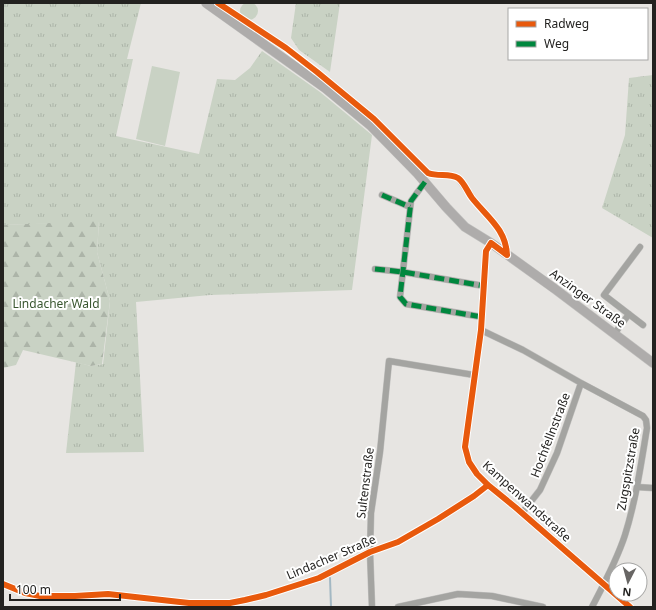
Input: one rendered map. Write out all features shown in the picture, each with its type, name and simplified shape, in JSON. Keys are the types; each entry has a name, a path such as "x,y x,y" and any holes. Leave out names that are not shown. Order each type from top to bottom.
{"street":[{"name":"Anzinger Straße","path":"206,3 325,88 371,126 425,182 446,208 465,227 491,243 615,333 653,363"},
{"path":"460,179 471,197 495,222 507,245 507,255"},
{"path":"425,182 411,201 400,297 406,304 482,317"},
{"path":"382,196 410,207"},
{"name":"Kampenwandstraße","path":"491,243 486,251 481,330 465,447 466,456 472,468 488,485 630,607"},
{"path":"640,247 604,295 643,325"},
{"path":"375,269 403,272 484,286"},
{"path":"615,333 629,314"},
{"name":"Zugspitzstraße","path":"481,330 523,350 643,416 646,420 647,428 637,487 625,536 604,585 592,607"},
{"name":"Sultenstraße","path":"372,607 370,513 380,452 389,361 474,375"},
{"name":"Hochfellnstraße","path":"522,513 540,490 556,452 581,383"},
{"name":"Lindacher Straße","path":"3,584 25,593 40,596 108,594 189,603 230,603 266,595 312,580 370,552 398,542 438,519 474,496 488,485"},
{"path":"637,487 653,488"},
{"path":"398,607 458,594 492,596 543,607"}],"green space":[{"path":"249,2 255,5 258,11 255,17 249,20 243,17 240,11 243,5"},
{"path":"3,3 141,3 127,59 133,59 116,136 199,154 217,79 235,80 250,68 262,51 320,92 372,135 352,290 210,295 136,302 144,452 66,453 76,362 91,366 103,364 110,301 97,252 99,222 3,225"},
{"path":"296,3 340,3 330,72 299,50 291,38"},
{"path":"152,66 180,72 165,146 136,139"},
{"path":"653,75 653,238 602,208 625,135 629,78"},
{"name":"Lindacher Wald","path":"99,221 97,252 110,301 102,364 91,366 23,350 16,365 3,368 3,225"}],"waterway":[{"path":"330,578 331,607"}],"marked path":[{"path":"425,182 411,201 400,297 406,304 482,317"},
{"path":"382,195 410,207"},
{"path":"375,269 403,272 484,286"}],"cycle path":[{"path":"218,3 286,48 317,72 374,119 428,173 458,178 472,198 495,224 503,238 507,255"},
{"path":"507,255 491,243 486,251 481,330 465,447 469,462 477,474 488,485 630,607"},
{"path":"3,584 25,593 40,596 108,594 189,603 230,603 245,600 319,578 370,552 398,542 438,519 474,496 488,485"}]}
